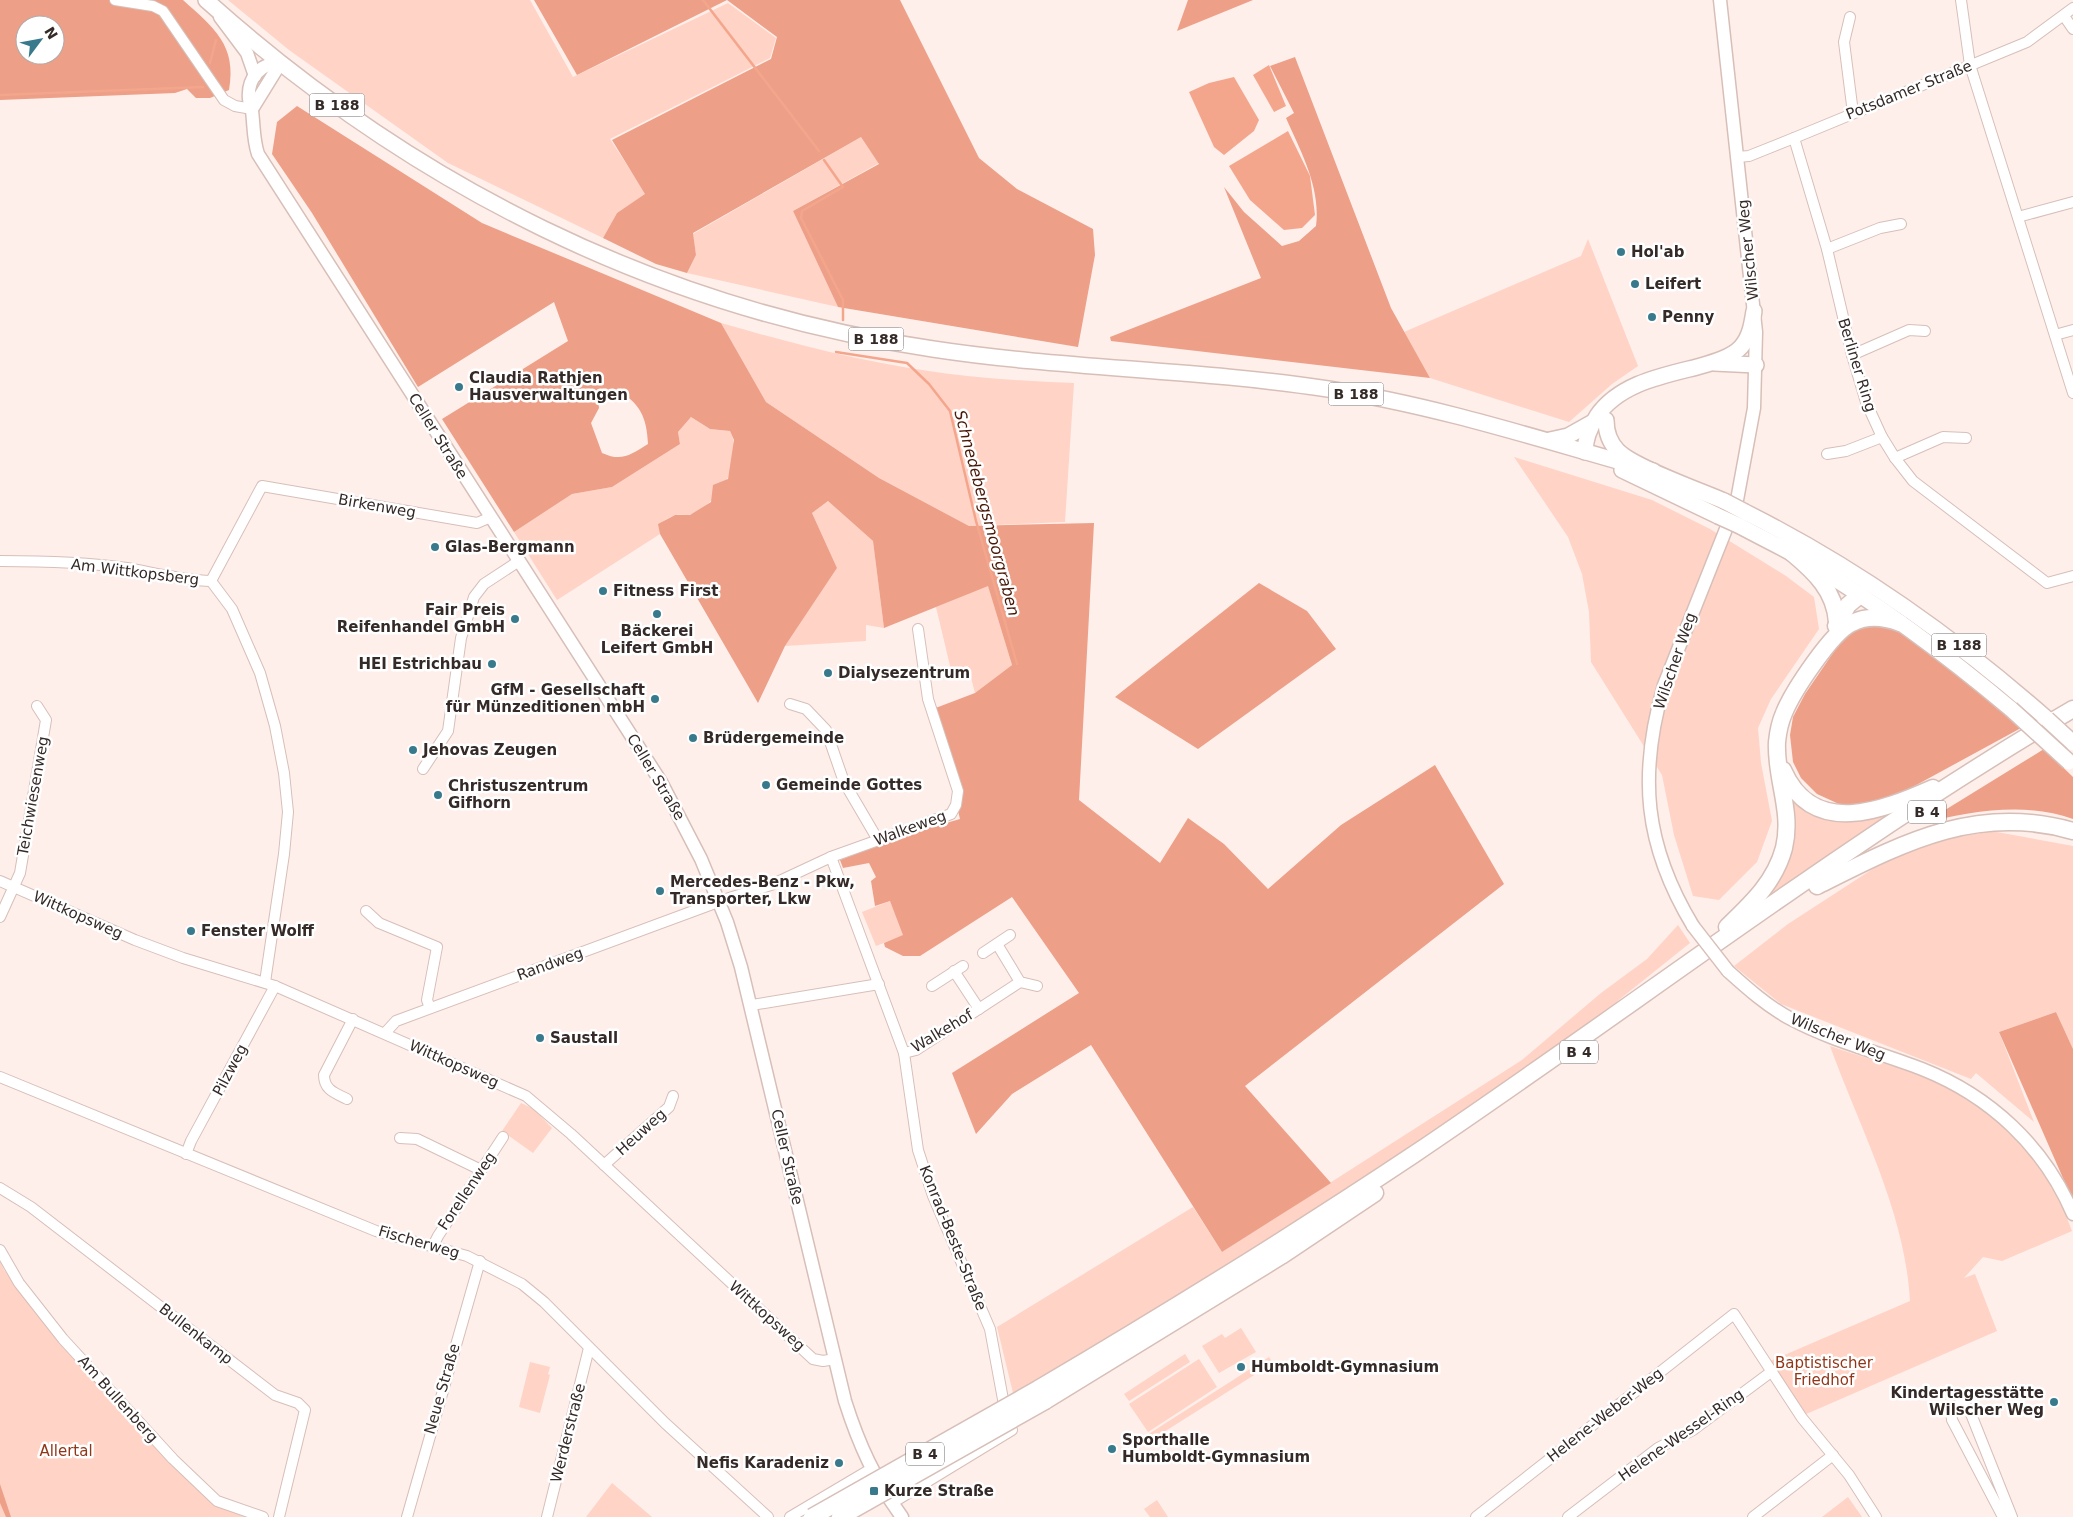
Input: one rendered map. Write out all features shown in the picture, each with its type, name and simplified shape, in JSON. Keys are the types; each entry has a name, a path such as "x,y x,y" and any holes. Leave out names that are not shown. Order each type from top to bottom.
{"highway":[{"path":"1792,553 1814,572 1829,591 1834,601 1838,629"},
{"path":"1688,963 1760,894 1778,866 1784,847 1787,822 1777,754 1778,733 1784,713 1838,629 1863,595"},
{"path":"1838,629 1867,618 1884,618 1900,623"},
{"name":"B 4","path":"1277,1251 1688,963 1978,767 2073,709"},
{"name":"B 4","path":"840,1517 1277,1251 1932,809 2071,722"},
{"path":"1777,754 1785,776 1800,795 1822,809 1844,814 1867,813 1886,808 1978,767"},
{"path":"1817,886 1904,844 1935,832 1965,825 1996,821 2027,822 2073,831"},
{"name":"B 4","path":"812,1517 1042,1395"}],"main road":[{"name":"B 188","path":"207,2 281,62 393,145 499,208 593,253 695,292 752,310 815,326 932,349 1055,363 1226,376 1329,389 1444,412 1549,440 1653,471 1734,514 1859,576 1888,594 1959,645 2026,700 2073,743"},
{"path":"1728,356 1740,348 1746,339 1754,311"},
{"path":"1585,452 1587,438 1600,420 1607,404 1624,390 1675,372 1741,353 1756,360"},
{"path":"1710,363 1756,360"},
{"path":"1549,440 1568,436 1600,420"},
{"path":"1600,420 1619,453 1653,471"},
{"name":"B 188","path":"1585,452 1718,516 1734,514 1792,553 1863,595 2011,709 2071,764"},
{"path":"1859,576 1863,595"},
{"name":"B 188","path":"1863,595 1880,592 1888,594"}],"street":[{"path":"115,0 153,6 163,11 172,21 220,95 235,106 252,108 281,62"},
{"name":"Wilscher Weg","path":"1720,0 1754,311 1756,360 1754,408 1734,514 1664,685 1656,711 1650,756 1649,800 1656,845 1670,888 1692,926 1728,970 1761,1000 1791,1019 1823,1034 1939,1076 1980,1100 2012,1125 2033,1148 2058,1184 2073,1214"},
{"path":"1961,0 1970,65 2073,393"},
{"path":"207,2 246,53 254,76 269,63 281,62"},
{"name":"Potsdamer Straße","path":"1738,157 1749,156 2027,42 2073,8"},
{"path":"2064,16 2073,29"},
{"path":"1850,17 1844,42 1853,113"},
{"name":"Celler Straße","path":"254,76 249,100 252,108 252,132 258,154 484,521 519,561 661,782 690,835 719,902 752,1005 835,1359 853,1426 871,1469 902,1517"},
{"name":"Berliner Ring","path":"1794,138 1827,249 1852,355 1866,402 1895,458 1913,480 2047,583 2073,576"},
{"path":"2018,217 2073,202"},
{"path":"1827,249 1880,228 1901,224"},
{"path":"1852,355 1909,330 1925,331"},
{"path":"2055,335 2073,330"},
{"path":"1827,454 1846,451 1882,436"},
{"path":"1895,458 1942,437 1966,438"},
{"name":"Birkenweg","path":"211,581 262,486 484,521"},
{"name":"Am Wittkopsberg","path":"0,561 67,562 127,568 186,580 211,581 232,609 260,673 284,773 288,812 285,846 265,982"},
{"path":"423,769 448,731 467,612 474,597 484,584 519,561"},
{"name":"Walkeweg","path":"719,902 772,884 831,857 951,814 956,805 958,791 928,699 918,629"},
{"path":"790,704 806,709 826,730 844,782 878,840"},
{"name":"Teichwiesenweg","path":"13,886 20,873 46,720 37,706"},
{"name":"Konrad-Beste-Straße","path":"831,857 904,1053 918,1150 933,1196 990,1329 1007,1421 1012,1430 892,1503"},
{"name":"Wittkopsweg","path":"0,881 135,940 182,958 275,986 526,1096 538,1104 813,1358 822,1361 835,1359"},
{"path":"0,918 13,886"},
{"name":"Randweg","path":"385,1033 396,1021 719,902"},
{"path":"366,911 379,923 437,947 426,1000 430,1008"},
{"path":"983,953 1010,936"},
{"path":"997,944 1020,982 1037,986"},
{"name":"Walkehof","path":"932,986 959,968 979,1009"},
{"name":"Walkehof","path":"904,1053 916,1050 1020,982"},
{"path":"752,1005 879,984"},
{"name":"Pilzweg","path":"186,1154 191,1141 275,986"},
{"path":"347,1099 328,1089 324,1082 324,1075 353,1019"},
{"name":"Fischerweg","path":"0,1077 376,1231 480,1261 522,1284 544,1302 665,1423 768,1517"},
{"name":"Heuweg","path":"604,1165 669,1107 674,1096"},
{"name":"Forellenweg","path":"433,1246 503,1137"},
{"path":"400,1138 417,1139 481,1170"},
{"name":"Bullenkamp","path":"0,1188 31,1207 275,1395 298,1403 305,1410 279,1517"},
{"name":"Am Bullenberg","path":"0,1250 18,1283 63,1339 173,1459 217,1501 263,1517"},
{"name":"Neue Straße","path":"407,1517 480,1261"},
{"name":"Helene-Weber-Weg","path":"1476,1517 1734,1314 1771,1372"},
{"name":"Werderstraße","path":"547,1517 589,1348"},
{"path":"1771,1372 1802,1418 1833,1455 1876,1517"},
{"name":"Helene-Wessel-Ring","path":"1568,1517 1658,1448 1693,1430 1771,1372"},
{"path":"2003,1517 1952,1420 1951,1409 1961,1403 1969,1409 2012,1517"},
{"path":"1753,1517 1833,1455"},
{"path":"790,1517 871,1469"}],"green space":[{"path":"228,0 530,0 573,77 728,3 776,38 770,58 610,139 646,194 617,213 603,238 448,163 289,50"},
{"path":"861,137 879,163 793,211 838,307 687,273 696,255 693,234"},
{"path":"1588,239 1638,366 1612,384 1569,422 1430,378 1404,332 1581,256"},
{"path":"721,323 821,350 897,366 979,377 1074,383 1065,522 969,526 879,478 766,402"},
{"path":"691,417 710,429 730,431 734,443 732,467 720,490 712,500 692,514 669,517 659,524 660,534 557,600 514,532 572,494 612,487 680,444 678,432"},
{"path":"1514,457 1652,500 1710,529 1786,576 1814,597 1819,629 1771,699 1758,728 1761,763 1772,821 1757,862 1719,900 1693,896 1674,835 1662,775 1591,662 1589,612 1582,574 1568,537"},
{"path":"828,501 873,541 884,628 866,625 866,641 785,646 837,568 812,513"},
{"path":"988,585 1012,665 975,693 968,666 951,670 936,607"},
{"path":"1786,792 1809,807 1902,806 1757,905 1773,884"},
{"path":"1991,831 2073,846 2073,1049 2056,1012 1999,1032 2034,1122 1976,1073 1971,1079 1781,1004 1734,966 1788,924 1885,861 1923,844"},
{"path":"890,901 904,935 876,946 862,912"},
{"path":"1678,925 1690,943 1620,999 1600,1018 1535,1064 1249,1252 1014,1397 997,1327 1193,1207 1222,1252 1522,1060 1601,993 1647,959"},
{"name":"Baptistischer Friedhof","path":"1830,1046 1938,1083 1961,1094 1983,1108 2002,1124 2036,1163 2062,1207 2072,1231 2002,1261 1983,1257 1964,1278 1975,1274 1997,1331 1804,1415 1768,1362 1910,1301 1900,1235 1890,1203"},
{"path":"521,1103 534,1109 552,1128 533,1153 502,1131"},
{"name":"Allertal","path":"0,1261 4,1270 58,1342 174,1466 215,1506 247,1517 0,1517"},
{"path":"1241,1328 1256,1352 1219,1373 1202,1346 1222,1334 1225,1338"},
{"path":"1185,1354 1190,1362 1129,1401 1124,1394"},
{"path":"1269,1357 1273,1363 1148,1442 1144,1437"},
{"path":"1199,1359 1217,1387 1148,1432 1129,1404"},
{"path":"530,1362 550,1367 548,1374 550,1375 540,1413 519,1407"},
{"path":"612,1483 652,1517 586,1517"},
{"path":"1848,1497 1862,1517 1822,1517"},
{"path":"1157,1500 1168,1517 1150,1517 1144,1509"}],"shaded area":[{"path":"0,0 183,0 221,39 230,61 231,74 229,90 210,98 196,98 187,89 175,93 0,100"},
{"path":"534,0 727,0 577,75"},
{"path":"727,0 900,0 979,158 1017,189 1093,229 1095,255 1078,347 838,307 793,211 879,164 861,137 693,233 696,255 687,273 656,264 603,238 617,213 645,194 612,140 771,59 777,37"},
{"path":"1188,0 1253,0 1177,31"},
{"path":"1295,57 1391,308 1430,378 1111,341 1110,337 1261,278 1224,187 1244,212 1282,246 1299,241 1316,226 1316,198 1313,184 1286,118 1294,113 1270,66"},
{"path":"1269,65 1286,106 1274,112 1253,75"},
{"path":"1234,77 1259,120 1254,131 1224,155 1214,147 1189,92 1209,83"},
{"path":"297,106 482,223 721,323 766,402 879,478 969,526 1094,523 1079,800 1160,863 1188,818 1224,844 1268,889 1341,825 1435,765 1504,884 1245,1086 1331,1183 1222,1252 1091,1045 1012,1094 976,1134 952,1073 1079,993 1012,897 920,956 903,956 885,947 884,943 903,935 890,901 875,906 871,881 876,877 869,863 843,868 840,860 905,835 960,819 933,709 975,693 1012,665 988,586 884,628 873,541 828,501 812,513 837,568 785,646 758,703 660,534 658,524 675,515 690,515 711,502 713,485 728,479 734,440 730,431 710,429 691,417 678,432 680,444 612,487 572,494 514,532 442,419 568,341 554,302 418,387 312,213 272,154 277,122","holes":["616,390 624,395 641,412 646,426 648,444 626,456 609,456 602,453 591,423 599,408 598,397"]},
{"path":"1288,131 1310,176 1315,215 1302,228 1284,230 1250,200 1229,166"},
{"path":"1259,583 1307,611 1336,649 1198,749 1115,697"},
{"path":"1861,623 1894,627 1969,682 2021,728 1898,795 1854,806 1839,804 1817,794 1801,778 1793,762 1790,735 1793,717 1805,694 1848,631"},
{"path":"2044,749 2073,777 2073,819 2036,811 1998,810 1960,815 1924,823"},
{"path":"2056,1012 2073,1049 2073,1201 1999,1032"},
{"path":"0,1484 11,1517 6,1517 0,1503"}],"waterway":[{"name":"Schnedebergsmoorgraben","path":"703,0 819,151"},
{"name":"Schnedebergsmoorgraben","path":"210,63 216,40"},
{"name":"Schnedebergsmoorgraben","path":"0,95 203,87"},
{"name":"Schnedebergsmoorgraben","path":"824,160 843,187 802,211 801,218 843,300 843,320"},
{"name":"Schnedebergsmoorgraben","path":"836,352 907,363 929,384 950,411 976,521 1017,664"}],"place":[{"name":"Hol'ab","path":"1621,252"},
{"name":"Leifert","path":"1635,284"},
{"name":"Penny","path":"1652,317"},
{"name":"Claudia Rathjen Hausverwaltungen","path":"459,387"},
{"name":"Glas-Bergmann","path":"435,547"},
{"name":"Fitness First","path":"603,591"},
{"name":"Bäckerei Leifert GmbH","path":"657,614"},
{"name":"Fair Preis Reifenhandel GmbH","path":"515,619"},
{"name":"HEI Estrichbau","path":"492,664"},
{"name":"Dialysezentrum","path":"828,673"},
{"name":"GfM - Gesellschaft für Münzeditionen mbH","path":"655,699"},
{"name":"Brüdergemeinde","path":"693,738"},
{"name":"Jehovas Zeugen","path":"413,750"},
{"name":"Gemeinde Gottes","path":"766,785"},
{"name":"Christuszentrum Gifhorn","path":"438,795"},
{"name":"Mercedes-Benz - Pkw, Transporter, Lkw","path":"660,891"},
{"name":"Fenster Wolff","path":"191,931"},
{"name":"Saustall","path":"540,1038"},
{"name":"Humboldt-Gymnasium","path":"1241,1367"},
{"name":"Kindertagesstätte Wilscher Weg","path":"2054,1402"},
{"name":"Sporthalle Humboldt-Gymnasium","path":"1112,1449"},
{"name":"Nefis Karadeniz","path":"839,1463"},
{"name":"Kurze Straße","path":"874,1491"}]}
